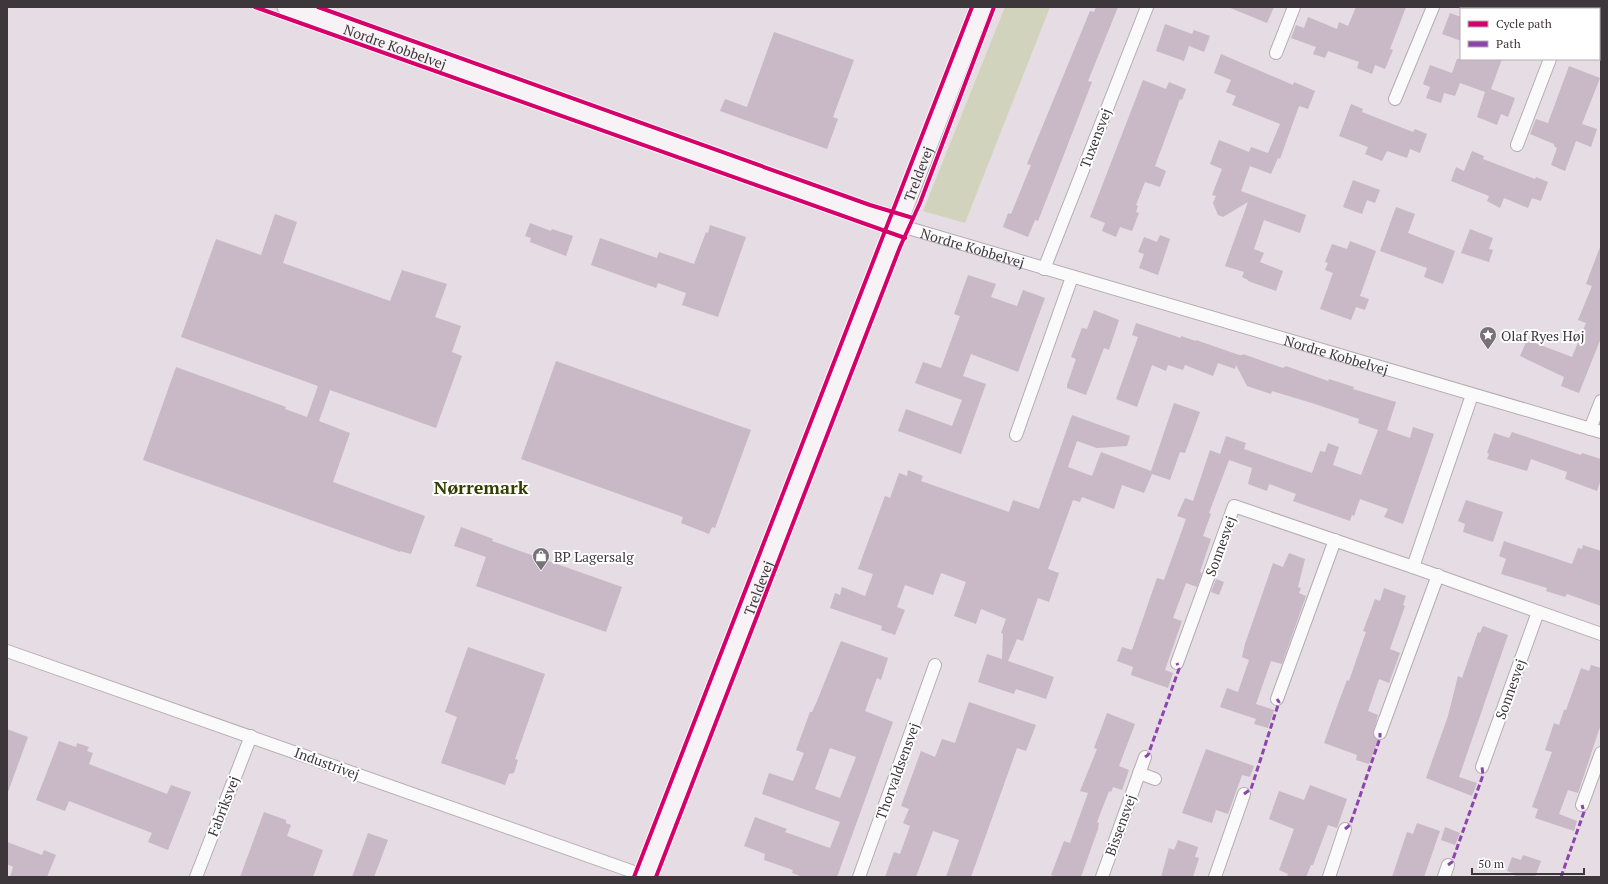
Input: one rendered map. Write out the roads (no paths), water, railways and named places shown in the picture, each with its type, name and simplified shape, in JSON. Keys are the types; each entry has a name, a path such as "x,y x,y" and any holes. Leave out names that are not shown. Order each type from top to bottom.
{"street":[{"name":"Nordre Kobbelvej","path":"286,7 898,225 1072,278 1596,431"},
{"name":"Treldevej","path":"646,877 982,7"},
{"name":"Tuxensvej","path":"1044,269 1147,7"},
{"path":"1276,53 1294,7"},
{"path":"1395,99 1433,7"},
{"path":"1516,145 1550,60"},
{"path":"1016,435 1072,278"},
{"path":"1413,567 1472,395"},
{"path":"1596,431 1601,401"},
{"name":"Sonnesvej","path":"1176,663 1234,506 1413,567 1601,634"},
{"path":"1278,699 1335,540"},
{"path":"1380,733 1438,576"},
{"name":"Sonnesvej","path":"1482,767 1538,612"},
{"name":"Industrivej","path":"7,651 251,736 646,877"},
{"name":"Thorvaldsensvej","path":"859,877 935,665"},
{"name":"Fabriksvej","path":"196,877 251,736"},
{"path":"1582,805 1601,754"},
{"name":"Bissensvej","path":"1102,877 1145,757"},
{"path":"1139,773 1155,779"},
{"path":"1215,877 1244,794"},
{"path":"1329,877 1346,829"},
{"path":"1444,877 1448,865"}],"place":[{"name":"Olaf Ryes Høj","path":"1488,350"},
{"name":"BP Lagersalg","path":"541,571"}],"district":[{"name":"Nørremark","path":"481,487"}]}
